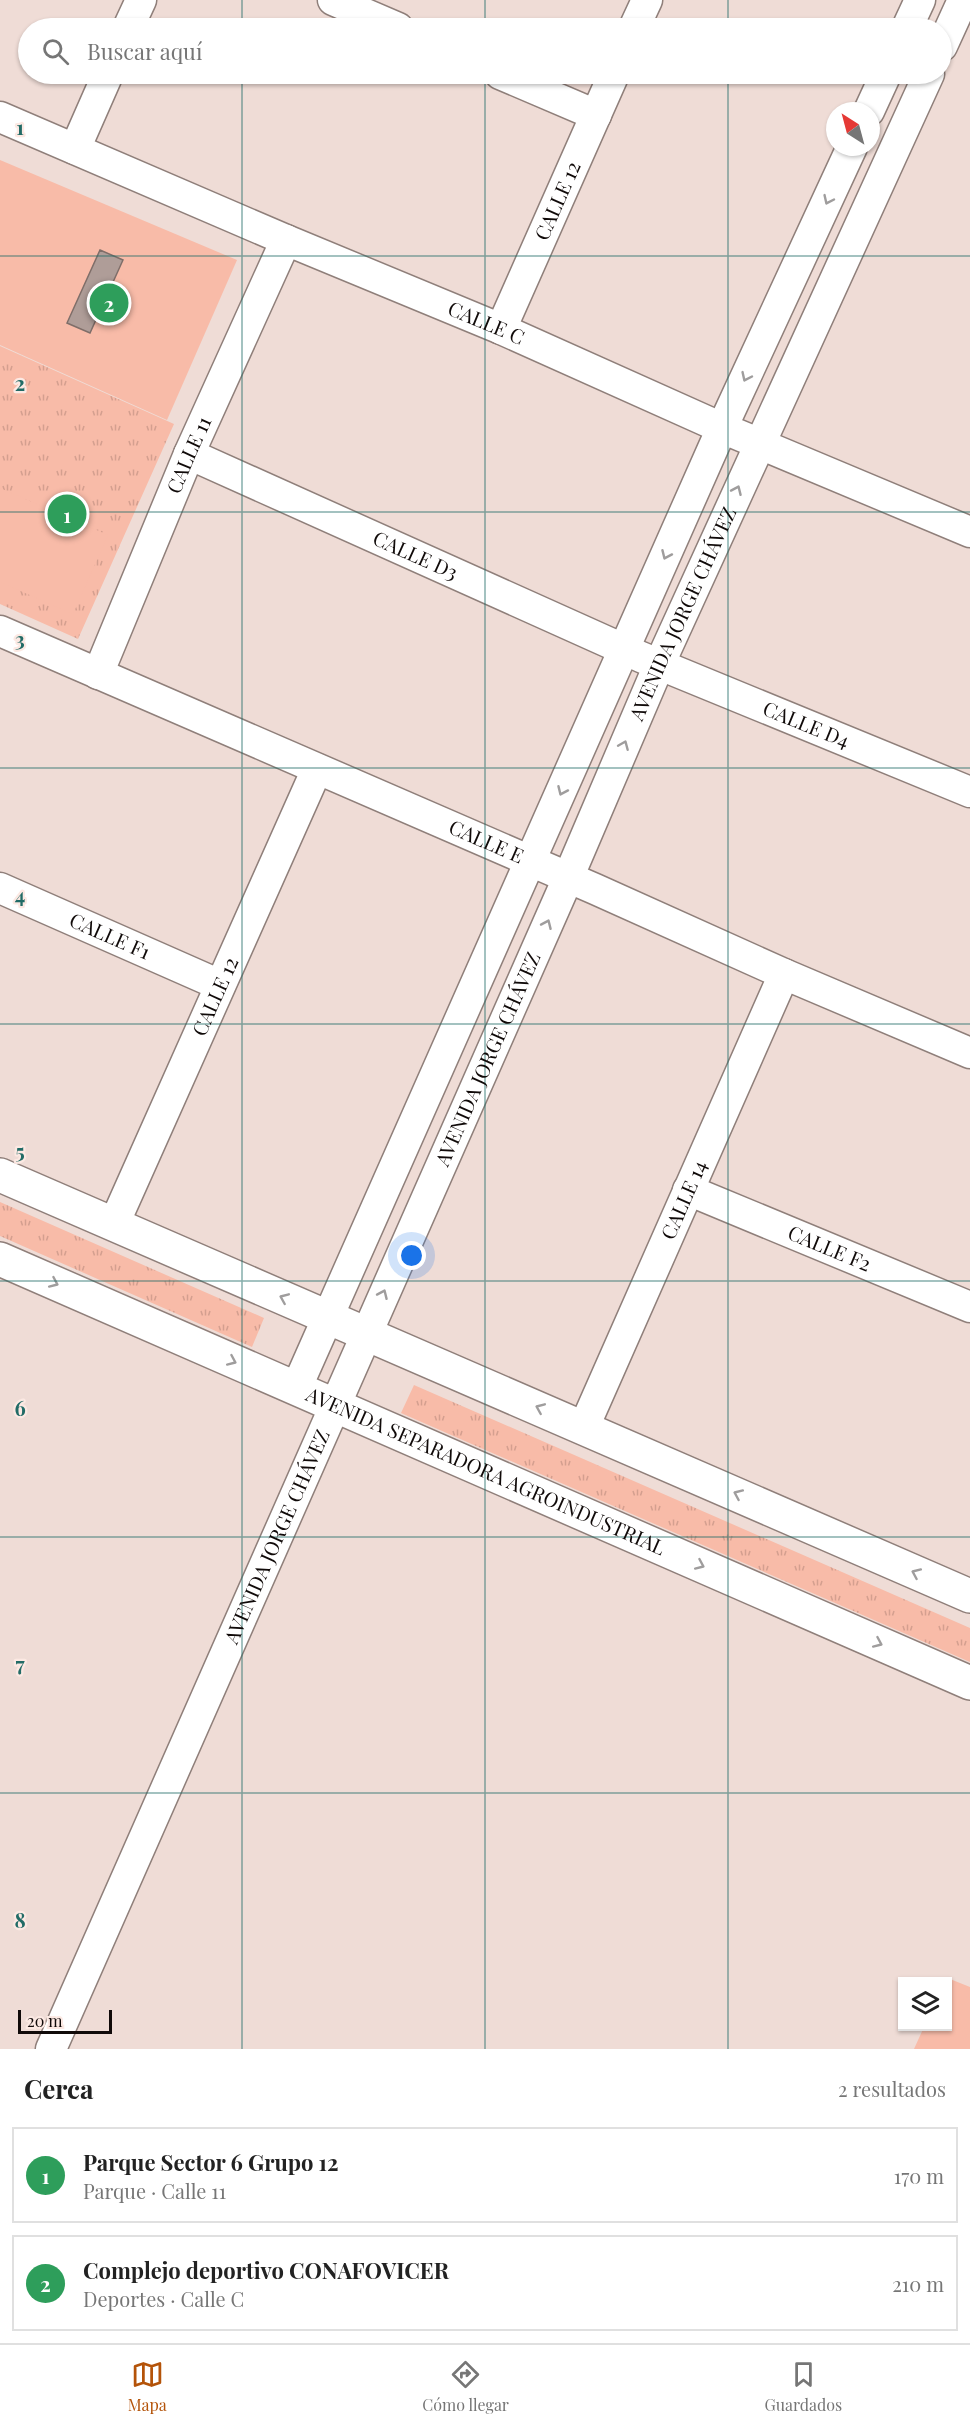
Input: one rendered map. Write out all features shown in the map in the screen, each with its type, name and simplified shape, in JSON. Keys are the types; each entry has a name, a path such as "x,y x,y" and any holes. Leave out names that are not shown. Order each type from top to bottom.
{"street":[{"path":"133,18 141,0"},
{"path":"333,0 375,18"},
{"path":"639,18 647,0"},
{"path":"912,18 920,0"},
{"path":"952,24 963,0"},
{"path":"75,148 104,84"},
{"path":"523,84 596,116"},
{"name":"CALLE 12","path":"501,329 610,84"},
{"path":"873,102 881,84"},
{"name":"AVENIDA JORGE CHÁVEZ","path":"296,1389 531,862 758,443 924,84"},
{"name":"CALLE C","path":"0,117 286,240 501,329 722,428 970,532"},
{"name":"AVENIDA JORGE CHÁVEZ","path":"51,2049 568,878 641,657 722,428 848,156"},
{"name":"CALLE 11","path":"98,674 189,454 286,240"},
{"name":"CALLE D3","path":"189,454 641,657"},
{"name":"CALLE E","path":"0,631 970,1053"},
{"name":"CALLE D4","path":"641,657 970,792"},
{"name":"CALLE 12","path":"114,1224 317,769"},
{"name":"CALLE F1","path":"0,888 220,985"},
{"name":"CALLE 14","path":"584,1427 784,974"},
{"path":"0,1174 970,1596"},
{"name":"CALLE F2","path":"688,1190 970,1307"},
{"name":"AVENIDA SEPARADORA AGROINDUSTRIAL","path":"0,1259 970,1683"}],"green space":[{"path":"0,160 237,260 167,420 0,345"},
{"path":"0,346 174,424 78,639 0,604"},
{"path":"0,488 108,535 73,614 0,582"},
{"path":"0,1202 264,1318 252,1347 0,1236"},
{"path":"414,1385 970,1628 970,1662 401,1413"},
{"path":"952,1980 970,1987 970,2049 914,2049 922,2031 952,2031"}],"building":[{"path":"100,250 123,260 90,333 67,323"}],"place":[{"name":"Complejo deportivo CONAFOVICER","path":"109,303"},
{"name":"Parque Sector 6 Grupo 12","path":"67,514"}]}
